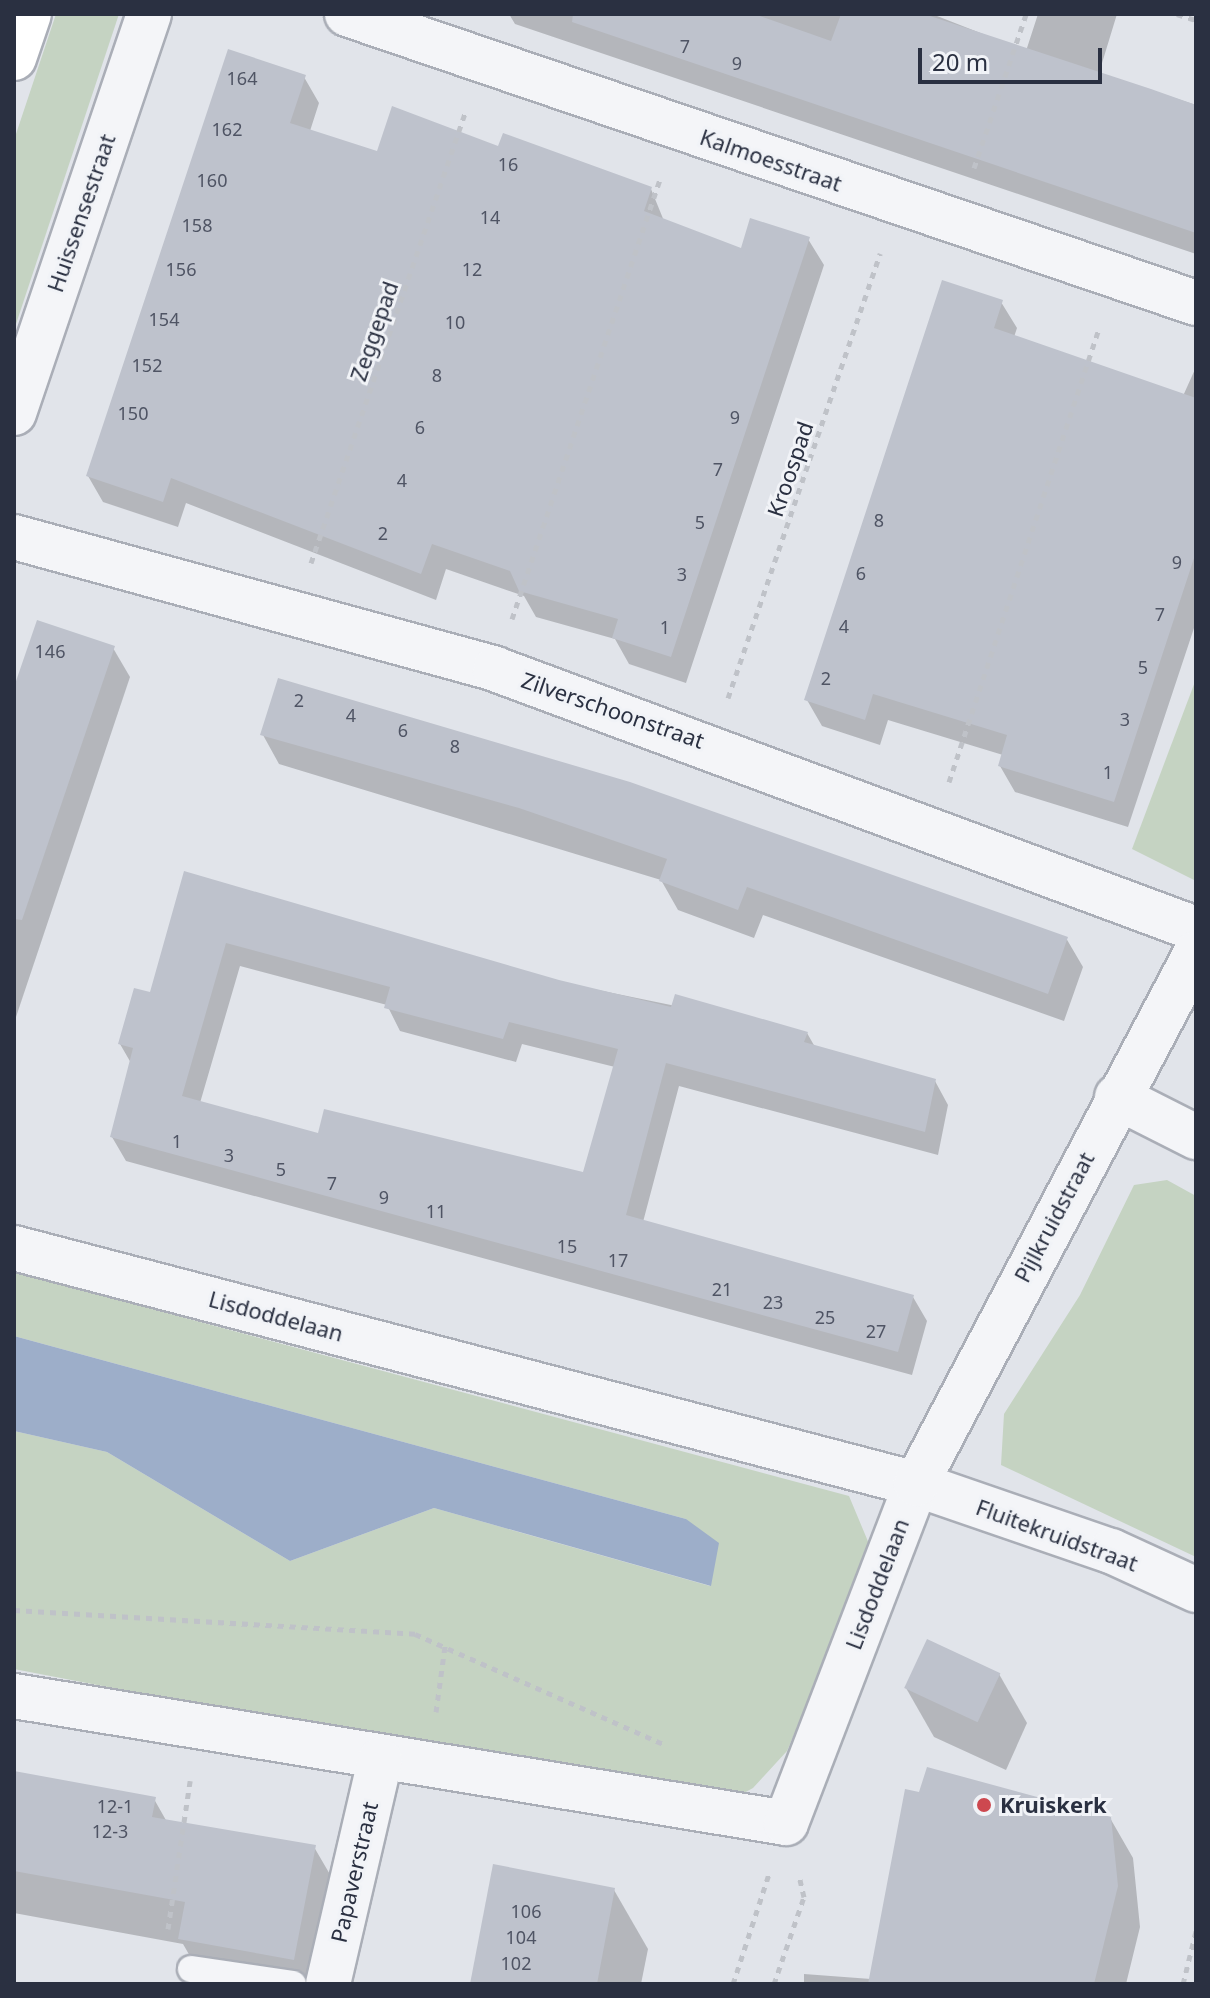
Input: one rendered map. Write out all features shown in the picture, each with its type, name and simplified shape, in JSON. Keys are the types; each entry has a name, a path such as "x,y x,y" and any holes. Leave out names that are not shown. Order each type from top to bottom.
{"street":[{"path":"14,58 29,14"},
{"name":"Huissensestraat","path":"14,413 149,14"},
{"name":"Kalmoesstraat","path":"347,14 482,64 1196,303"},
{"name":"Zilverschoonstraat","path":"14,537 295,609 495,669 713,744 1196,929"},
{"name":"Pijlkruidstraat","path":"916,1484 1117,1097 1196,953"},
{"path":"1117,1097 1196,1137"},
{"name":"Lisdoddelaan","path":"14,1248 916,1484 786,1823"},
{"name":"Fluitekruidstraat","path":"916,1484 1111,1551 1196,1590"},
{"path":"14,1696 380,1760 786,1823"},
{"name":"Papaverstraat","path":"328,1984 380,1760"}],"lane":[{"path":"191,1969 293,1984"}],"path":[{"path":"955,222 1026,14"},
{"path":"1177,14 1196,20"},
{"name":"Zeggepad","path":"295,609 482,64"},
{"path":"495,669 677,129"},
{"name":"Kroospad","path":"713,744 897,203"},
{"path":"933,829 1117,275"},
{"path":"14,1610 415,1634 674,1749"},
{"path":"165,1948 197,1728"},
{"path":"733,1984 786,1823"},
{"path":"774,1984 804,1897 786,1823"},
{"path":"1183,1984 1196,1931"}],"green space":[{"path":"56,14 119,14 14,330 14,140"},
{"path":"1196,679 1196,881 1132,849"},
{"path":"1167,1180 1196,1196 1196,1557 1001,1465 1004,1414 1080,1295 1134,1185"},
{"path":"14,1272 849,1496 872,1551 787,1751 753,1788 722,1805 14,1669 14,1431 107,1452 290,1561 434,1508 710,1586 686,1519 14,1336"}],"water":[{"path":"14,1336 686,1519 719,1543 711,1586 434,1508 290,1561 107,1452 14,1431"}],"building":[{"path":"573,14 754,14 831,41 841,14 924,14 1151,89 1196,105 1196,233 572,22"},
{"path":"228,49 306,75 290,123 377,151 392,106 498,146 503,133 652,187 644,211 741,248 750,218 810,237 671,657 612,638 618,619 519,591 510,571 432,544 421,574 171,478 163,502 86,476"},
{"path":"942,280 1003,300 994,328 1196,398 1196,552 1114,802 998,766 1007,735 873,694 865,720 804,700"},
{"path":"37,620 115,646 22,920 14,919 14,687"},
{"path":"278,678 630,782 1068,937 1048,994 747,887 738,910 659,881 667,859 519,808 260,735"},
{"path":"184,871 559,980 671,1007 675,994 808,1032 804,1042 936,1079 925,1132 666,1063 626,1215 914,1295 898,1352 110,1137 133,1048 118,1044 134,988 150,992","holes":["226,943 390,987 384,1008 503,1039 509,1022 618,1049 583,1172 324,1109 318,1133 182,1096"]},
{"path":"927,1639 1000,1673 978,1722 904,1688"},
{"name":"Kruiskerk","path":"927,1767 1111,1817 1118,1886 1094,1984 868,1984 905,1789 919,1792"},
{"path":"14,1771 156,1797 152,1817 316,1845 294,1960 178,1939 185,1902 14,1871"},
{"path":"493,1864 615,1888 597,1984 470,1984"}],"place":[{"name":"Kruiskerk","path":"984,1805"}]}
